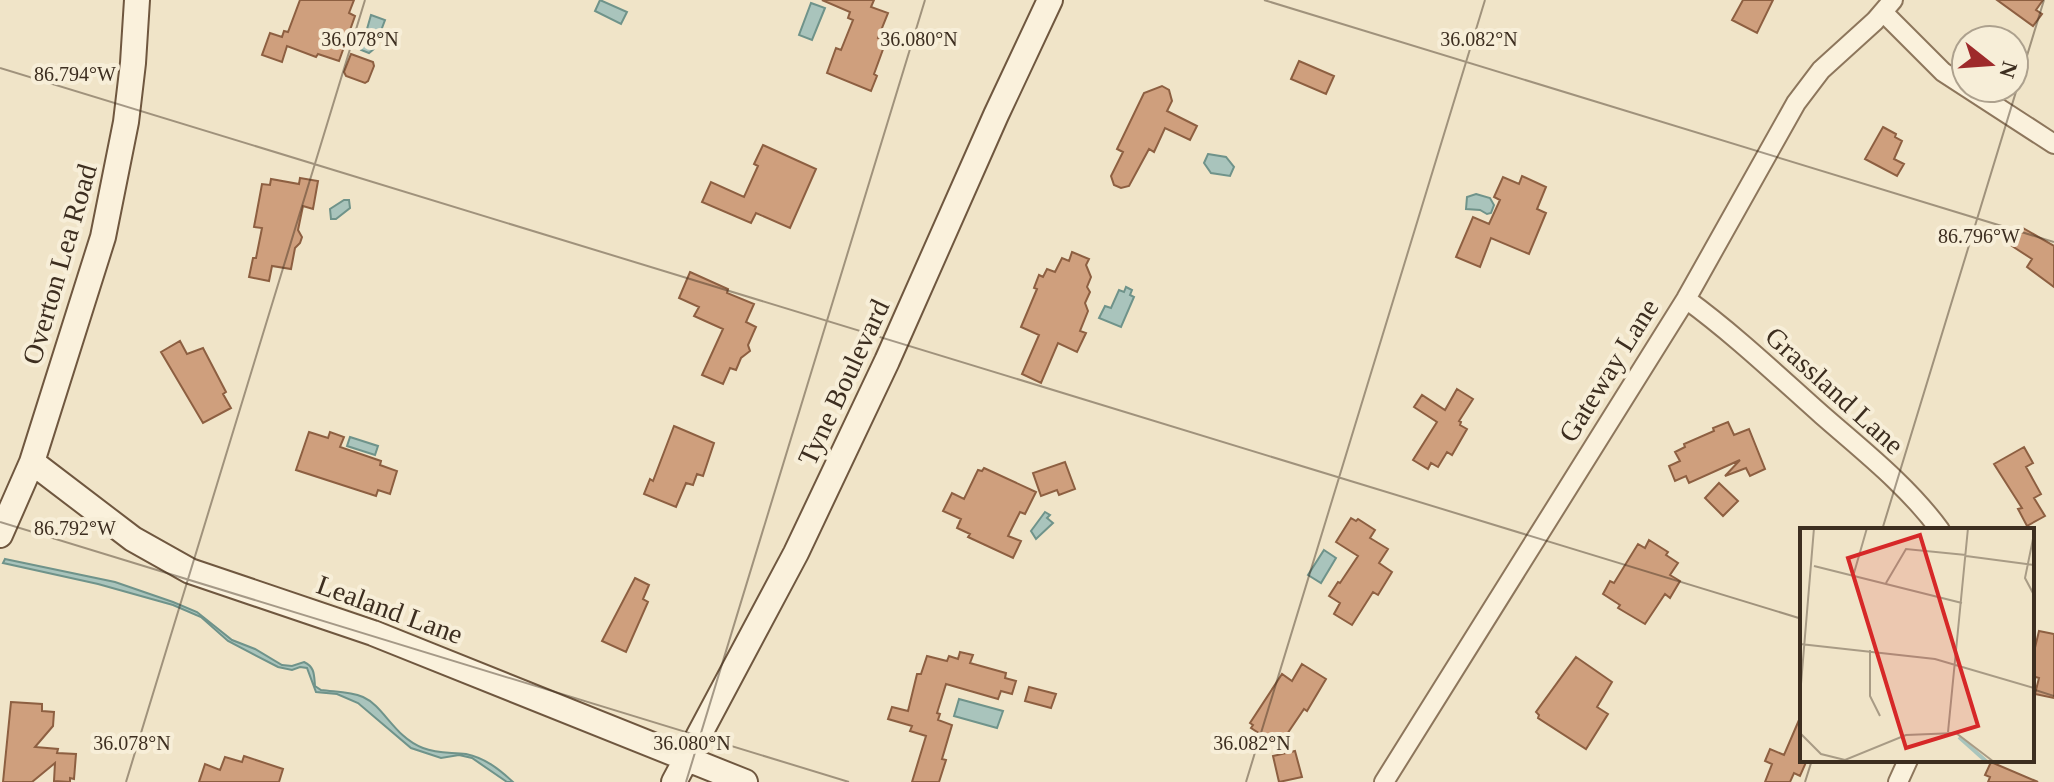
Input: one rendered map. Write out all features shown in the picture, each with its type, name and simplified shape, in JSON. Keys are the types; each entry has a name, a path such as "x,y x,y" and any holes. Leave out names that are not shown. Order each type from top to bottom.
{"street":[{"name":"Overton Lea Road","path":"0,535 32,462 79,319 110,208 126,122 137,0"},
{"name":"Tyne Boulevard","path":"674,782 829,485 1050,0"},
{"path":"1888,6 1943,72 2054,144"},
{"name":"Gateway Lane","path":"1384,782 1686,299 1775,136 1803,92 1831,59 1888,6"},
{"name":"Grassland Lane","path":"1686,299 1715,320 1857,446 1938,528"},
{"name":"Lealand Lane","path":"32,462 133,539 177,565 373,633 745,782"},
{"path":"1898,782 1907,762"}],"water":[{"path":"600,0 627,12 621,24 595,11"},
{"path":"811,3 825,8 812,40 799,35"},
{"path":"371,15 385,20 374,49 369,53 361,50"},
{"path":"1208,154 1226,157 1234,167 1230,176 1211,173 1204,163"},
{"path":"1476,194 1490,198 1494,205 1491,213 1466,209 1467,197"},
{"path":"349,200 350,208 336,219 331,219 330,209"},
{"path":"1126,287 1132,290 1130,295 1134,297 1121,327 1099,318 1105,306 1111,308 1119,290 1124,292"},
{"path":"350,437 378,446 375,455 347,446"},
{"path":"1045,512 1053,523 1036,539 1031,531"},
{"path":"1324,550 1336,558 1321,583 1308,575"},
{"path":"5,559 115,582 197,612 232,640 282,665 308,664 315,686 321,690 352,694 370,701 413,743 434,751 479,758 513,782 507,782 472,758 459,755 441,758 411,748 358,703 337,694 316,692 307,668 292,670 278,667 228,641 201,617 173,605 98,584 3,563"},
{"path":"959,699 1003,711 997,728 954,716"}],"building":[{"path":"300,0 354,0 349,13 355,16 339,61 318,54 316,57 287,46 282,62 262,55 270,33 282,37 284,31 288,32"},
{"path":"822,0 874,0 871,7 888,13 878,38 886,41 871,91 827,73 836,48 841,50 853,20 848,18 850,12"},
{"path":"1743,0 1773,0 1757,33 1732,20"},
{"path":"1997,0 2043,0 2036,10 2042,14 2033,26"},
{"path":"351,54 373,62 365,83 346,76 344,72"},
{"path":"1299,61 1334,76 1326,94 1291,79"},
{"path":"1162,86 1169,90 1172,101 1167,111 1197,126 1190,140 1165,128 1154,152 1149,149 1129,186 1121,188 1114,185 1111,176 1123,152 1117,149 1144,93"},
{"path":"1883,127 1902,141 1894,159 1904,164 1897,176 1865,159"},
{"path":"763,145 816,169 790,228 756,213 751,223 702,202 711,182 744,197 758,166 754,164"},
{"path":"1522,176 1546,187 1537,209 1546,213 1529,254 1491,238 1480,267 1456,257 1473,217 1489,224 1500,200 1494,197 1503,177 1519,184"},
{"path":"300,178 318,181 313,209 303,206 298,230 302,237 295,248 291,269 272,266 269,281 249,277 262,228 254,227 262,184 270,185 271,179 299,184"},
{"path":"2023,228 2054,246 2054,287 2027,267 2032,259 2012,246"},
{"path":"1072,252 1089,259 1086,265 1091,277 1087,287 1090,292 1085,303 1088,311 1080,331 1086,333 1077,352 1058,343 1041,383 1022,374 1039,335 1021,327 1037,289 1034,288 1039,275 1043,277 1047,269 1055,272 1062,258 1069,261"},
{"path":"690,272 754,304 746,322 756,327 748,345 750,351 741,358 736,370 730,368 723,384 702,375 723,329 694,316 699,307 679,298"},
{"path":"180,341 187,354 203,348 231,408 203,423 161,352"},
{"path":"1457,389 1473,399 1459,421 1467,429 1452,455 1447,452 1438,467 1431,463 1428,469 1413,460 1437,422 1414,407 1422,395 1445,410"},
{"path":"1728,422 1734,435 1749,429 1765,469 1750,476 1746,468 1725,476 1740,460 1689,483 1686,476 1675,481 1669,466 1680,461 1675,452 1685,447 1684,444"},
{"path":"674,426 714,443 703,476 697,474 693,485 686,483 676,507 644,494 650,479 653,481"},
{"path":"309,432 328,438 330,432 344,437 340,447 381,461 380,465 397,471 390,494 378,490 376,496 296,470"},
{"path":"2024,447 2033,463 2026,467 2041,494 2034,498 2045,516 2027,526 2018,509 2022,508 1994,464"},
{"path":"1065,462 1075,489 1059,495 1057,490 1041,496 1033,473"},
{"path":"984,468 1036,492 1025,514 1020,512 1008,536 1021,541 1013,558 968,537 970,534 957,528 961,519 943,511 952,493 964,499 978,470"},
{"path":"1719,483 1738,501 1723,516 1705,498"},
{"path":"1351,518 1375,530 1370,538 1388,549 1379,563 1392,572 1378,595 1373,592 1352,625 1334,614 1340,603 1329,596 1358,556 1336,542"},
{"path":"1649,540 1668,552 1666,555 1678,563 1670,575 1680,581 1670,598 1665,594 1645,624 1618,608 1620,605 1603,594 1610,581 1614,583 1638,544 1645,548"},
{"path":"635,578 649,585 643,599 648,602 626,652 602,641"},
{"path":"2039,631 2054,634 2054,698 2035,694 2039,678 2034,677 2034,652"},
{"path":"960,652 973,655 970,663 1006,673 1005,678 1016,681 1012,694 1001,691 998,699 946,684 937,713 940,714 938,720 952,725 939,782 912,782 926,736 910,731 912,726 888,719 892,707 908,711 917,674 921,674 927,656 947,661 949,656 958,659"},
{"path":"1576,657 1612,682 1597,707 1608,714 1586,749 1538,718 1536,712"},
{"path":"1302,664 1326,679 1307,711 1304,709 1279,746 1251,728 1253,725 1250,723 1282,674 1292,681"},
{"path":"1029,687 1056,694 1051,708 1025,701"},
{"path":"11,702 42,704 42,711 54,712 53,726 35,747 76,754 74,779 70,778 70,782 54,781 55,763 32,782 3,782"},
{"path":"1800,718 1800,762 1806,762 1800,776 1794,773 1790,782 1765,782 1772,764 1765,761 1770,749 1784,755"},
{"path":"1295,751 1302,777 1279,782 1273,756"},
{"path":"244,756 283,769 279,782 199,782 205,764 220,770 225,757 242,762"},
{"path":"1991,762 2038,782 1988,782 1990,777 1985,775"}]}
